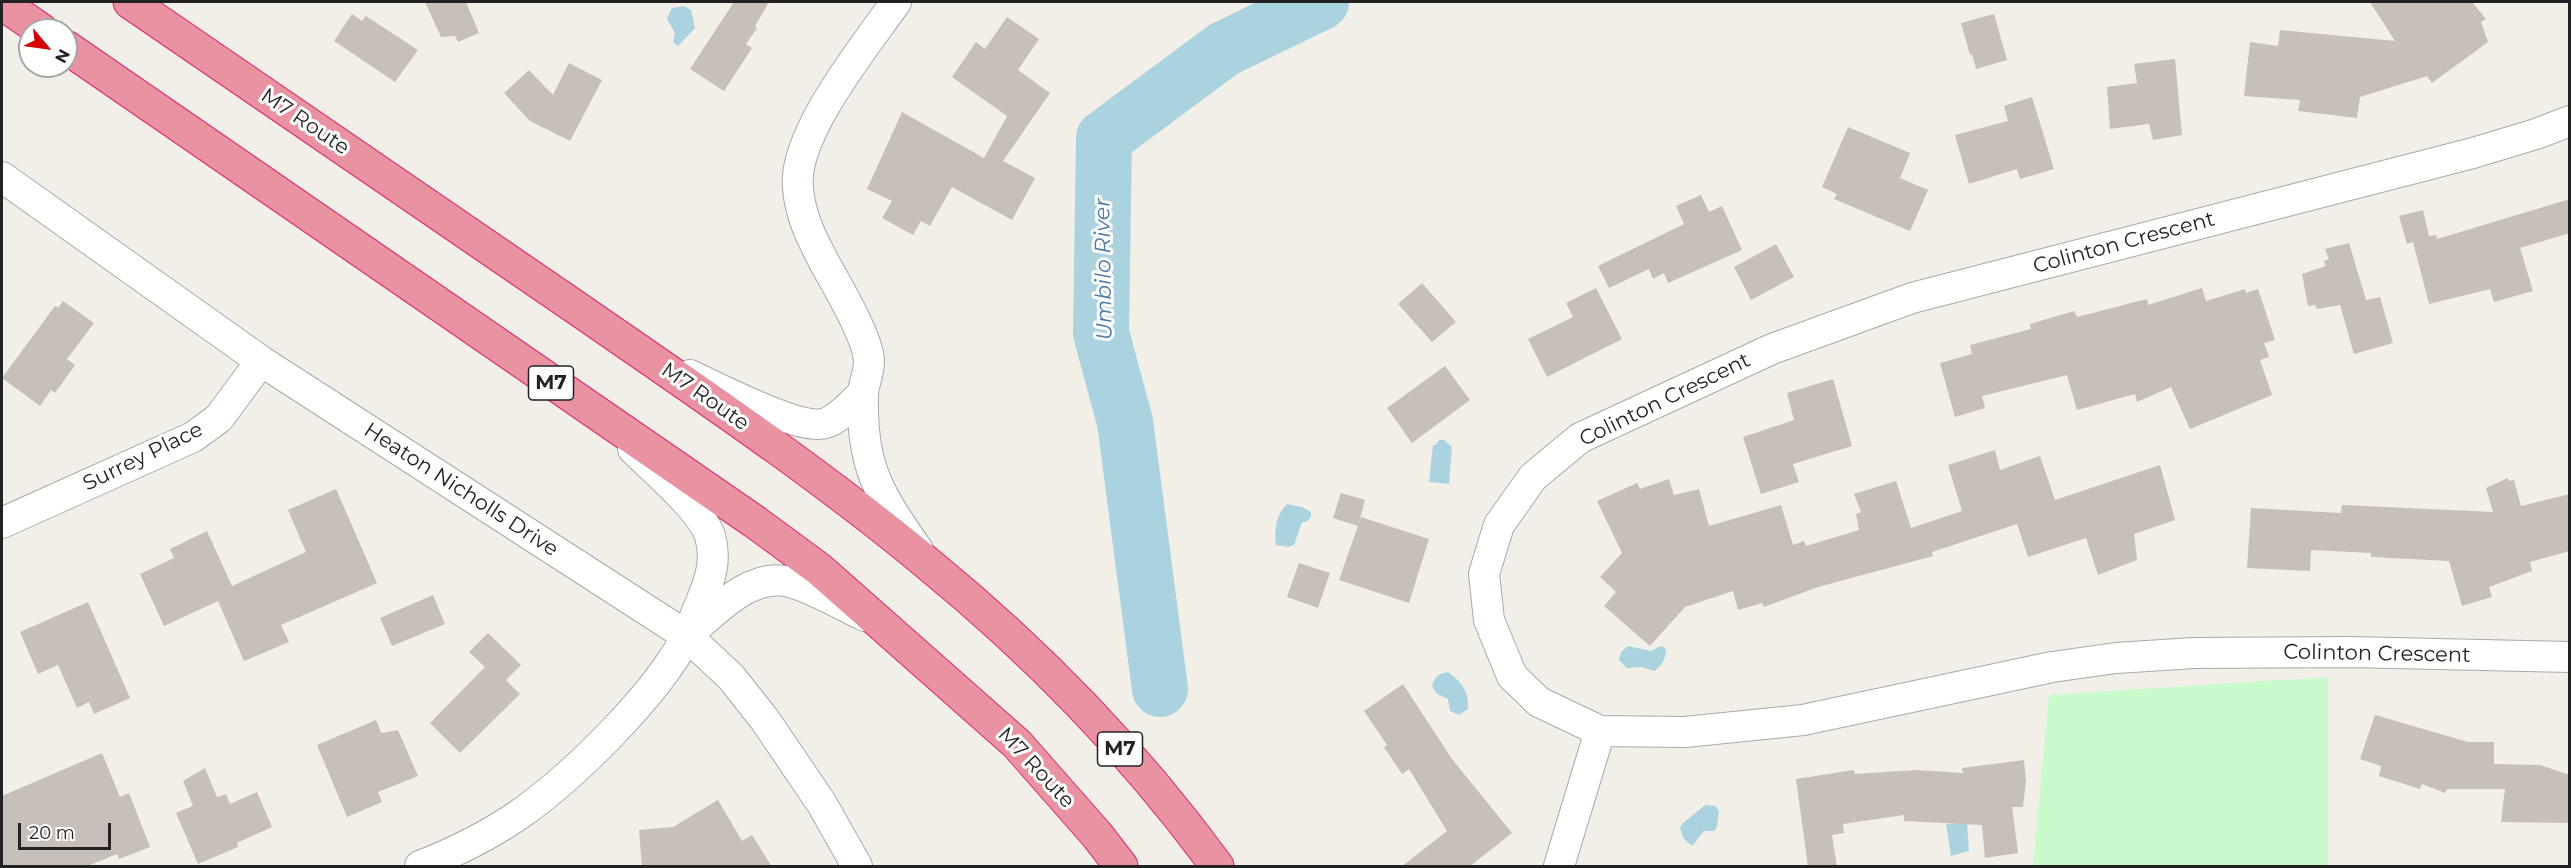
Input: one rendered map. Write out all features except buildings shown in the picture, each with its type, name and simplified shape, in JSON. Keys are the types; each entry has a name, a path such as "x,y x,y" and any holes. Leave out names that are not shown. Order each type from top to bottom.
{"highway":[{"name":"M7 Route","path":"130,2 811,472 927,562 1014,639 1071,694 1141,772 1217,867"},
{"path":"2,3 24,18"},
{"name":"M7 Route","path":"78,55 810,562 884,624 1017,744 1097,835 1121,867"}],"street":[{"path":"896,2 815,121 802,153 797,186 805,225 858,327 869,360 862,394 866,448 872,475 884,500 927,562"},
{"name":"Colinton Crescent","path":"2570,121 2473,153 1912,298 1772,349 1580,438 1533,477 1499,525 1484,574 1489,620 1512,676 1539,702 1600,731 1685,732 1803,720 2052,667 2128,657 2194,652 2349,652 2570,657"},
{"name":"Heaton Nicholls Drive","path":"2,177 261,361 687,636 732,677 765,720 822,804 857,867"},
{"path":"648,358 790,419 810,425 825,424 838,417 862,394"},
{"name":"Surrey Place","path":"2,523 193,437 219,418 261,361"},
{"path":"420,867 443,857 520,814 571,771 625,719 656,682 687,636 711,578 714,557 710,536 699,514 603,419"},
{"path":"687,636 735,595 755,585 770,582 789,581 884,624"},
{"path":"1559,867 1600,731"}],"green space":[{"path":"2328,677 2328,866 2033,866 2049,695"}],"water":[{"path":"684,6 691,10 695,28 678,46 673,42 675,33 667,19 672,8"},
{"path":"1439,440 1444,440 1452,447 1449,484 1429,482 1433,445 1436,445"},
{"path":"1287,504 1302,507 1311,512 1311,517 1306,522 1302,522 1294,545 1288,547 1276,545 1275,540 1278,518"},
{"path":"1628,646 1651,651 1661,646 1666,651 1665,658 1654,671 1642,667 1627,668 1619,660 1621,652"},
{"path":"1448,672 1466,692 1468,709 1459,715 1450,711 1448,699 1437,694 1432,686 1438,676"},
{"path":"1705,805 1715,806 1719,811 1717,827 1714,831 1704,831 1693,845 1684,839 1680,828"},
{"path":"1967,823 1969,851 1951,856 1946,824"}],"waterway":[{"name":"Umbilo River","path":"1160,689 1125,422 1101,333 1104,138 1224,49 1321,2"}]}
